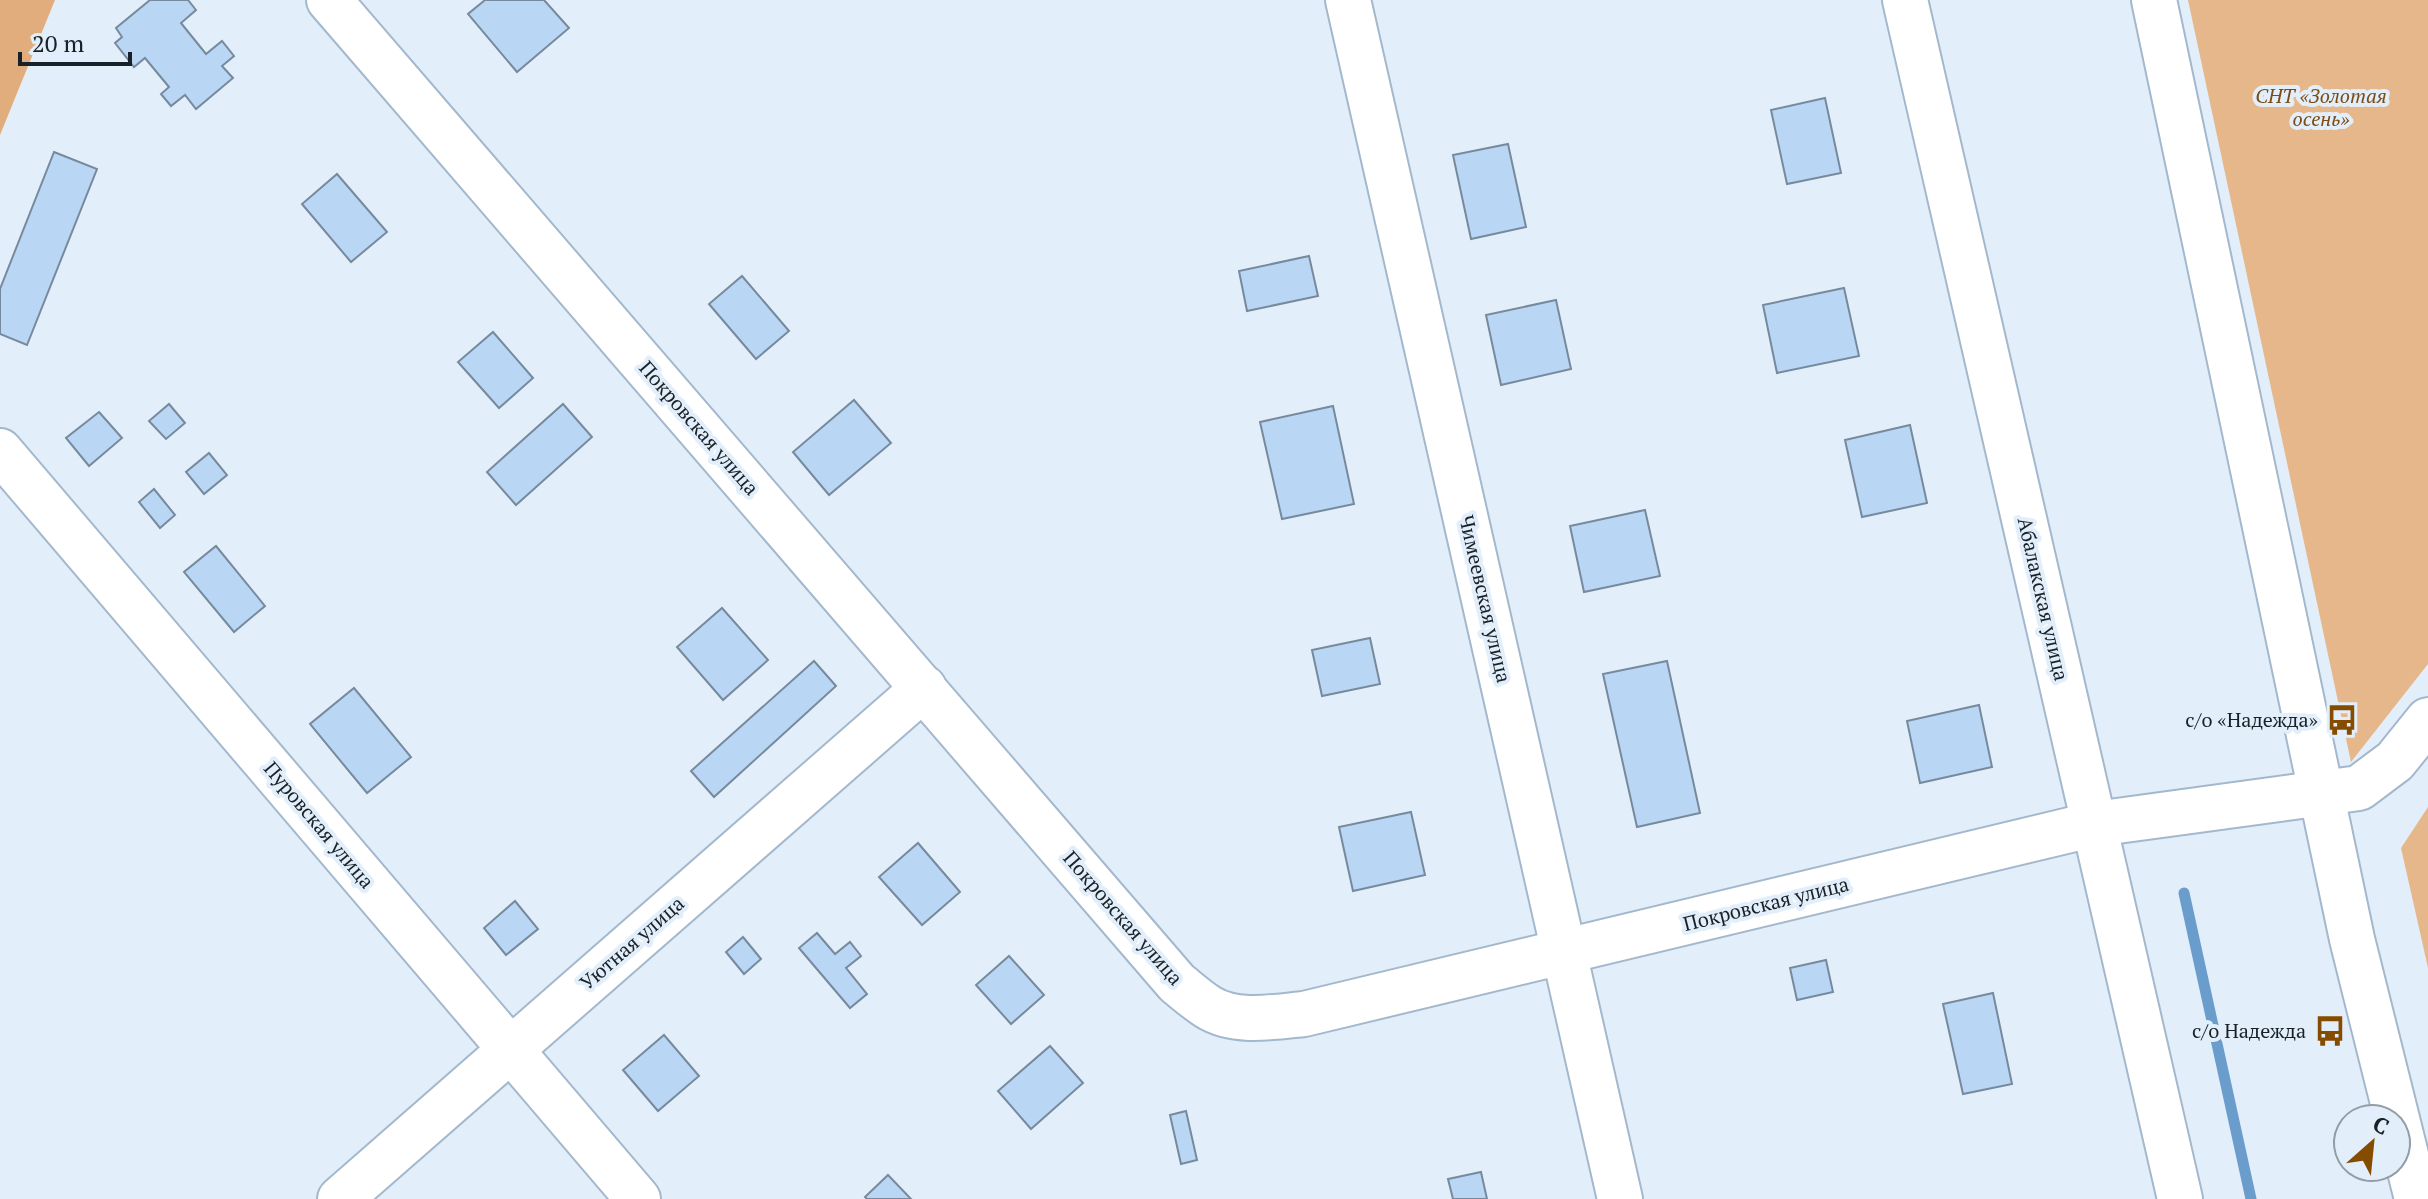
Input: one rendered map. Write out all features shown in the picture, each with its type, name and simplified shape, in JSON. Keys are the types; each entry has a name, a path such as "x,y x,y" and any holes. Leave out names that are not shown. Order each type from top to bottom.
{"street":[{"name":"Покровская улица","path":"329,0 1177,983 1210,1009 1243,1017 1304,1014 2095,824 2359,788 2395,761 2428,720"},
{"name":"Чимеевская улица","path":"1348,0 1620,1199"},
{"name":"Абалакская улица","path":"1905,0 2180,1199"},
{"path":"2154,0 2352,939 2415,1126 2417,1199"},
{"name":"Пуровская улица","path":"0,451 638,1199"},
{"name":"Уютная улица","path":"340,1199 924,688"}],"green space":[{"name":"СНТ «Золотая осень»","path":"2188,0 2428,0 2428,664 2351,762"},
{"path":"2428,807 2428,968 2401,848"}],"shaded area":[{"path":"0,0 55,0 0,135"}],"building":[{"path":"150,0 188,0 196,10 181,23 206,54 222,41 234,56 222,66 233,78 196,109 185,95 171,106 161,94 169,87 145,58 134,67 115,43 122,37 116,28"},
{"path":"485,0 544,0 569,28 517,72 468,14"},
{"path":"1825,98 1841,173 1787,184 1771,110"},
{"path":"1508,144 1526,227 1471,239 1453,155"},
{"path":"54,152 97,169 27,345 0,334 0,289"},
{"path":"337,174 387,232 351,262 302,204"},
{"path":"1309,256 1318,296 1247,311 1239,271"},
{"path":"742,276 789,331 756,359 709,304"},
{"path":"1844,288 1859,356 1777,373 1763,305"},
{"path":"1556,300 1571,369 1501,385 1486,315"},
{"path":"493,332 533,378 499,408 458,362"},
{"path":"854,400 891,443 829,495 793,452"},
{"path":"169,404 185,423 166,439 149,421"},
{"path":"563,404 592,437 516,505 487,472"},
{"path":"1333,406 1354,504 1282,519 1260,422"},
{"path":"99,412 122,438 89,466 66,438"},
{"path":"1910,425 1927,503 1862,517 1845,440"},
{"path":"209,453 227,475 204,494 186,472"},
{"path":"154,489 175,515 160,528 139,502"},
{"path":"1645,510 1660,576 1584,592 1570,526"},
{"path":"216,546 265,606 234,632 184,572"},
{"path":"722,608 768,660 723,700 677,647"},
{"path":"1370,638 1380,684 1322,696 1312,650"},
{"path":"814,661 836,686 714,797 691,771"},
{"path":"1667,661 1700,813 1637,827 1603,674"},
{"path":"354,688 411,757 367,793 310,724"},
{"path":"1979,705 1992,767 1920,783 1907,721"},
{"path":"1411,812 1425,875 1353,891 1339,827"},
{"path":"918,843 960,892 922,925 879,877"},
{"path":"515,901 538,929 506,955 484,928"},
{"path":"817,933 835,954 850,942 861,956 846,968 867,994 850,1008 799,948"},
{"path":"743,937 761,959 744,974 726,952"},
{"path":"1009,956 1044,995 1011,1024 976,985"},
{"path":"1826,960 1833,992 1797,1000 1790,968"},
{"path":"1993,993 2012,1084 1963,1094 1943,1004"},
{"path":"664,1035 699,1076 658,1111 623,1070"},
{"path":"1050,1046 1083,1083 1031,1129 998,1091"},
{"path":"1186,1111 1197,1160 1181,1164 1170,1115"},
{"path":"1481,1172 1487,1199 1453,1199 1448,1179"},
{"path":"888,1175 911,1199 865,1197"}],"waterway":[{"path":"2184,893 2251,1199"}],"place":[{"name":"с/о «Надежда»","path":"2342,720"},
{"name":"с/о Надежда","path":"2330,1031"}]}
